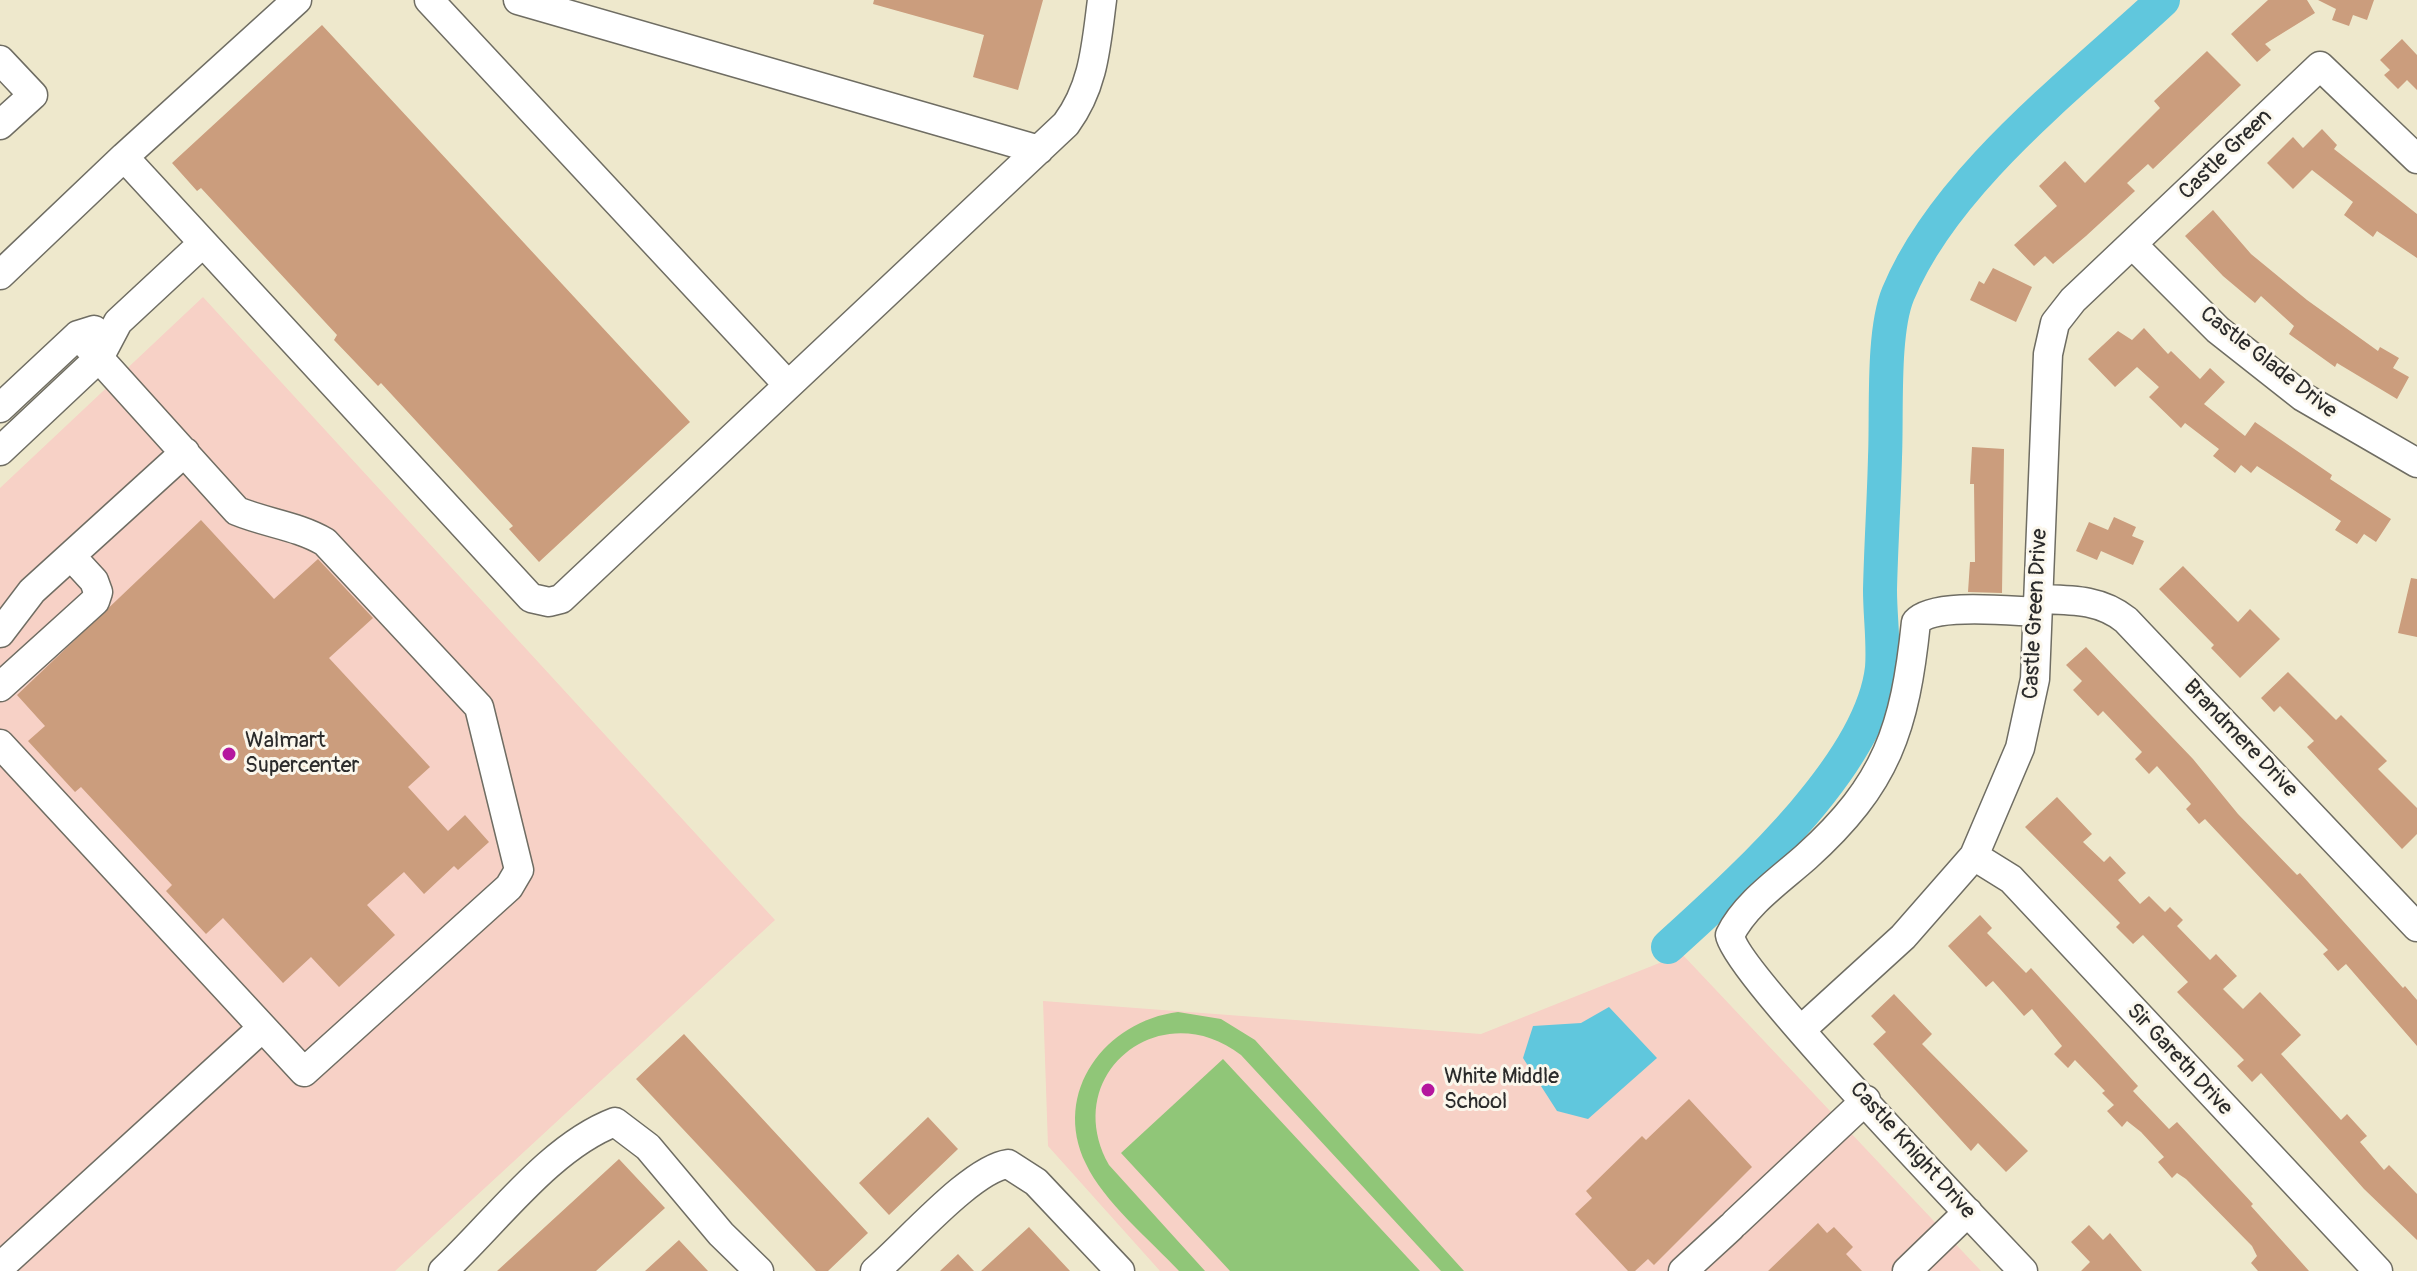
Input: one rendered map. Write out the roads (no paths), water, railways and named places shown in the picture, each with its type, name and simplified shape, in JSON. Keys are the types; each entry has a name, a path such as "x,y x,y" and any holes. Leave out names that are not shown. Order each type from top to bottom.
{"street":[{"path":"0,275 297,0"},
{"path":"429,0 788,385"},
{"path":"518,0 1039,150"},
{"path":"124,157 531,598 549,602 561,599 1039,150 1082,102 1091,81 1102,0"},
{"path":"0,60 33,95 0,125"},
{"name":"Castle Green","path":"2133,245 2320,66 2417,159"},
{"path":"0,451 99,358 118,322 203,243"},
{"name":"Castle Glade Drive","path":"2133,245 2218,330 2303,397 2417,463"},
{"name":"Castle Green Drive","path":"1802,1029 1903,937 1974,856 2006,788 2030,712 2038,606 2048,354 2055,323 2073,300 2133,245"},
{"path":"0,408 78,335 118,322"},
{"path":"0,744 304,1072 509,887 519,870 517,851 479,707 325,542 307,531 262,522 237,511 78,335"},
{"path":"0,633 32,591 185,452"},
{"path":"0,687 95,601 98,592 94,581 71,556"},
{"name":"Brandmere Drive","path":"1802,1029 1736,954 1730,935 1735,925 1842,823 1870,789 1901,718 1916,622 1922,616 1941,611 2096,603 2112,609 2126,620 2417,927"},
{"name":"Sir Gareth Drive","path":"1974,856 2011,879 2378,1271"},
{"path":"0,1267 262,1028"},
{"name":"Castle Knight Drive","path":"1802,1029 2023,1271"},
{"path":"1683,1271 1866,1100"},
{"path":"443,1271 539,1175 597,1129 615,1122 648,1147 721,1234 759,1271"},
{"path":"875,1271 972,1181 993,1166 1008,1164 1036,1182 1120,1271"},
{"path":"1922,1266 1968,1212"}],"water":[{"path":"1609,1007 1657,1058 1588,1119 1557,1111 1523,1058 1533,1026 1581,1023"}],"waterway":[{"path":"1668,947 1764,856 1797,820 1854,744 1873,706 1882,668 1880,590 1890,330 1898,294 1919,252 1947,212 2015,135 2163,0"}],"place":[{"name":"Walmart Supercenter","path":"229,754"},
{"name":"White Middle School","path":"1428,1090"}]}
